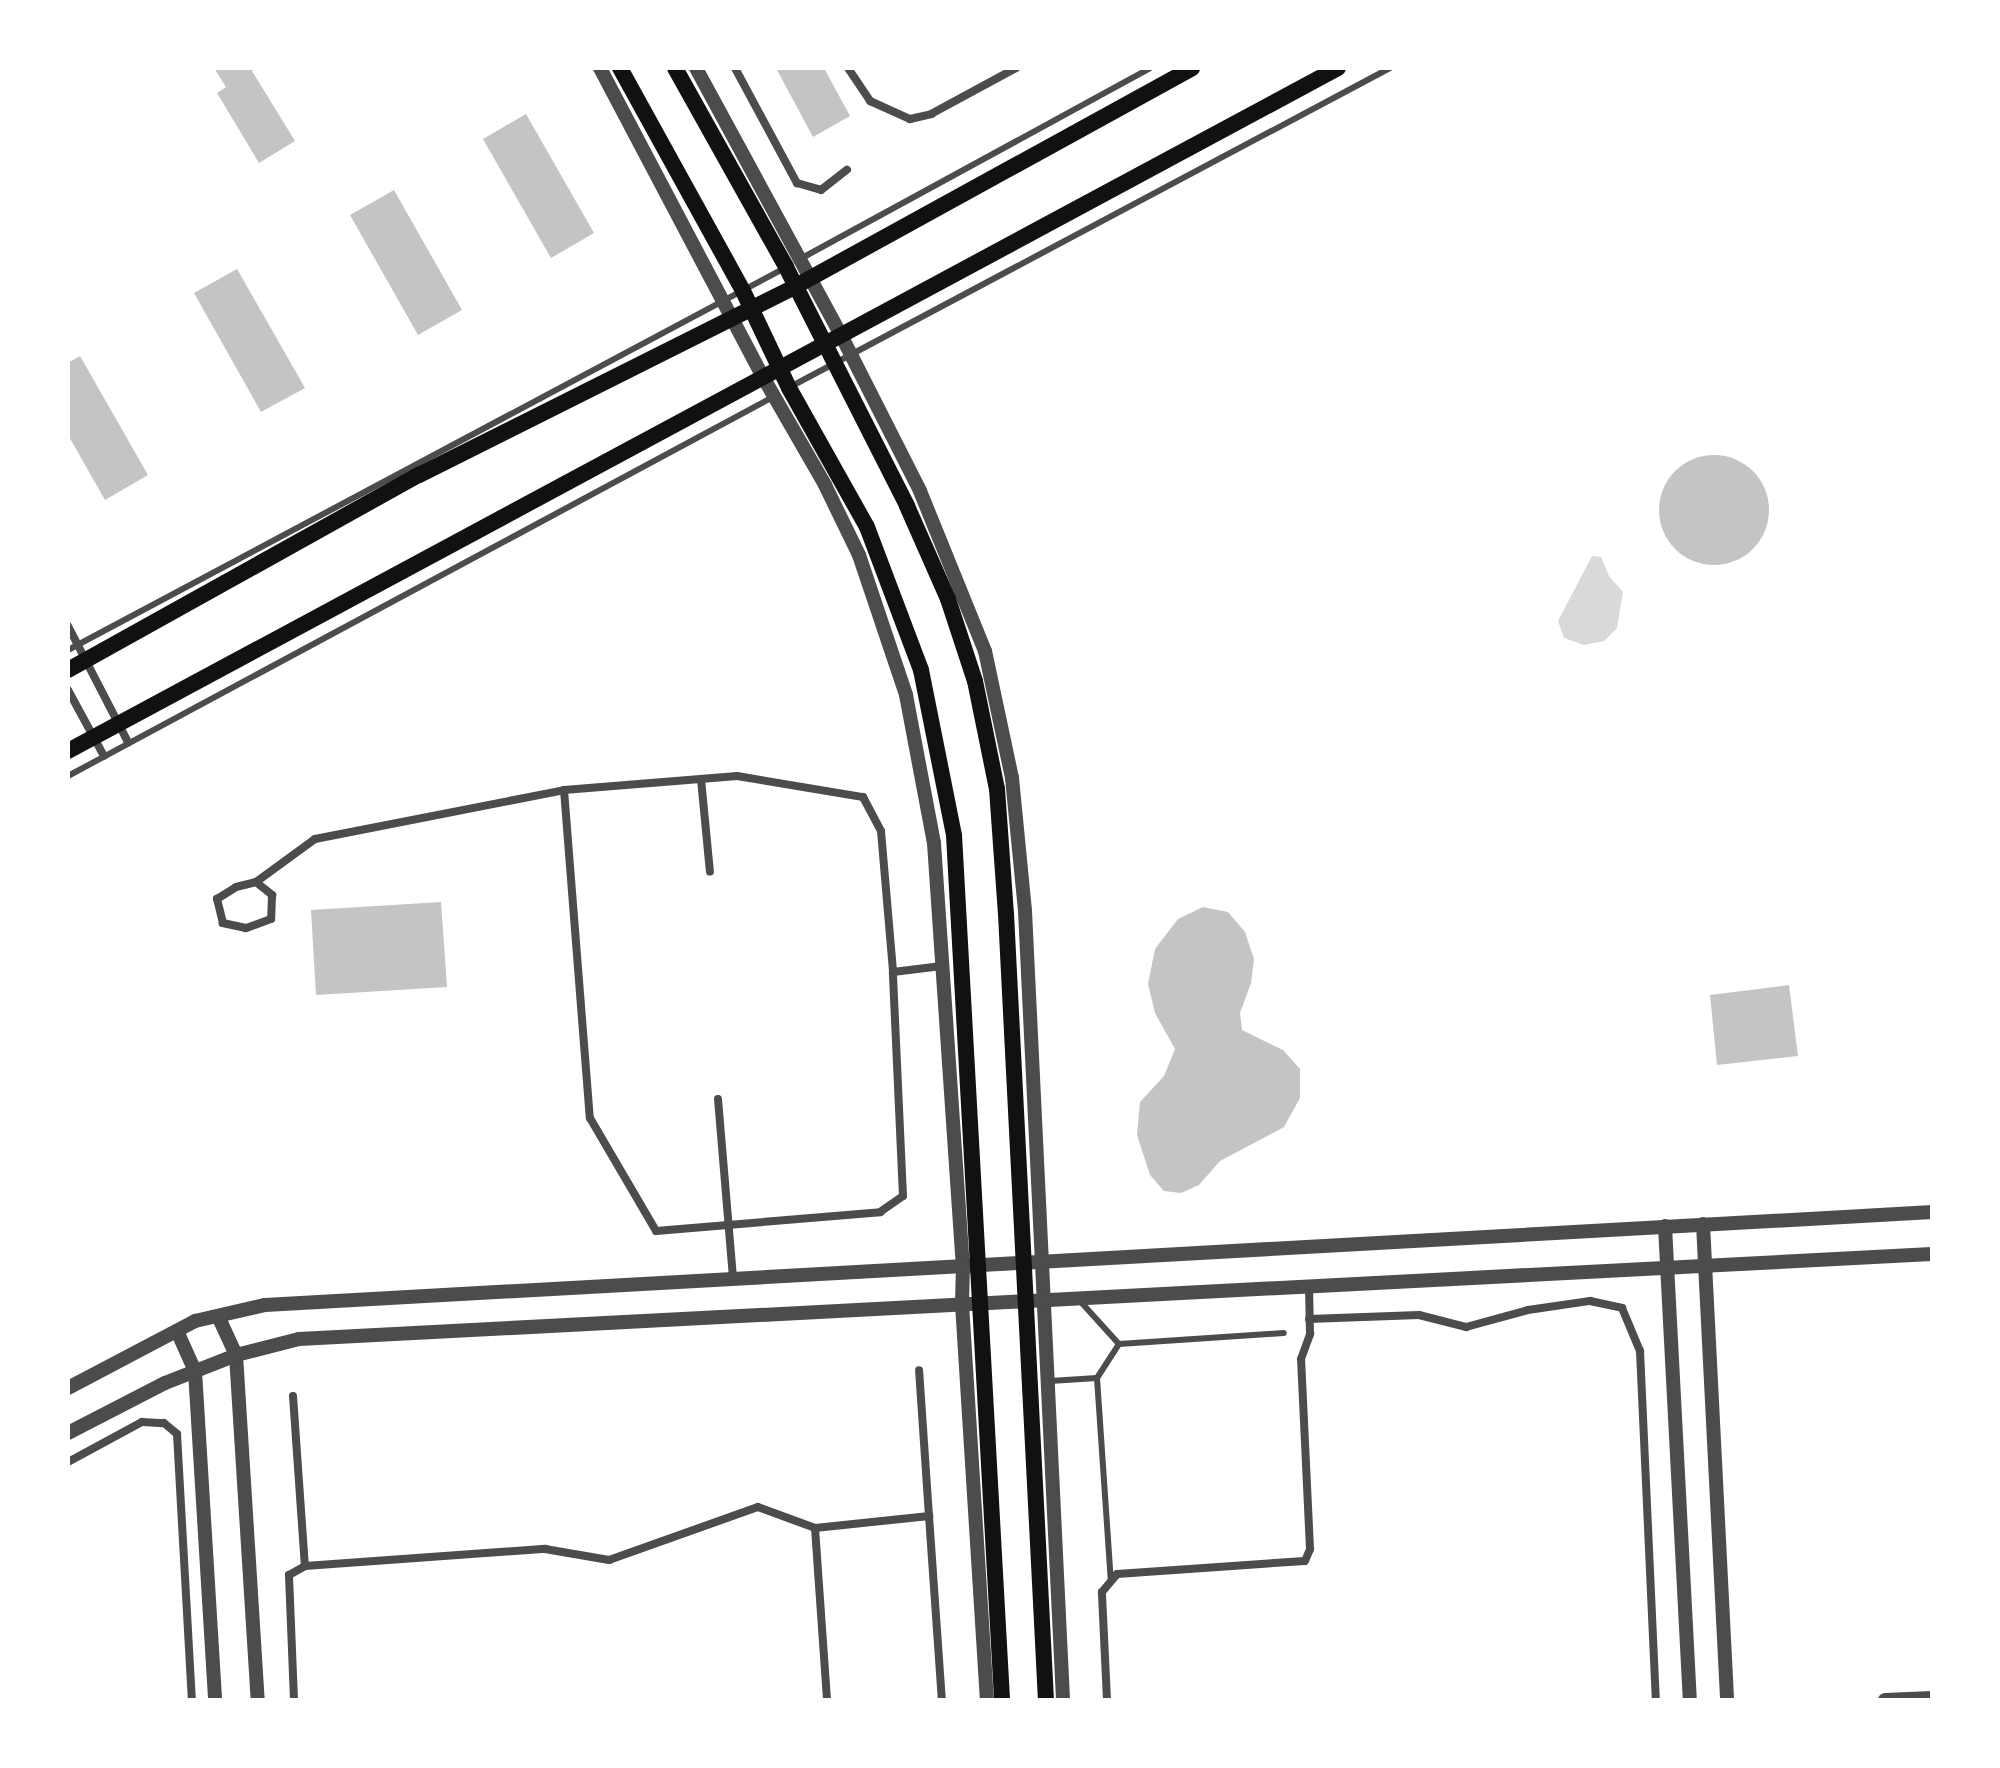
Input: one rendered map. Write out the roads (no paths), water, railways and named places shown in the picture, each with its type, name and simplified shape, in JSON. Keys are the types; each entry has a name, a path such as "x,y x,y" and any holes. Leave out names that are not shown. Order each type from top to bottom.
{"main road":[{"path":"620,68 743,291 780,367 782,392 867,527 921,670 954,835 1002,1700"},
{"path":"675,68 803,282 822,344 907,506 948,599 975,681 997,789 1024,1260 1034,1301 1046,1700"},
{"path":"68,670 419,475 729,308 751,307 803,282 1192,68"},
{"path":"68,751 840,333 1338,68"}],"street":[{"path":"600,68 763,377 782,392 859,555 906,695 934,843 963,1264 962,1304 987,1700"},
{"path":"696,68 793,263"},
{"path":"735,68 797,183 821,190 847,170"},
{"path":"848,68 870,101 910,119 931,114 1002,71 1016,68"},
{"path":"803,282 840,333 920,491 985,651 1012,778 1025,911 1042,1259 1034,1301 1047,1381 1063,1700"},
{"path":"68,626 128,742"},
{"path":"68,690 104,756"},
{"path":"256,882 272,895 271,919 246,928 223,923 217,899 236,887 256,882 315,839 564,790 737,776 863,797 881,831 893,972 903,1196 880,1212 656,1231 590,1118 564,790"},
{"path":"701,779 710,872"},
{"path":"893,972 942,966"},
{"path":"718,1099 733,1277"},
{"path":"68,1388 195,1321 265,1305 1024,1260 1932,1212"},
{"path":"1703,1224 1727,1700"},
{"path":"1665,1226 1690,1700"},
{"path":"68,1433 165,1383 236,1355 299,1339 1932,1254"},
{"path":"1107,1700 1102,1592 1117,1574 1305,1561 1310,1549 1301,1359 1310,1334 1309,1286"},
{"path":"1309,1319 1419,1315 1466,1327 1528,1310 1590,1301 1622,1308 1640,1351 1656,1700"},
{"path":"218,1316 236,1355 258,1700"},
{"path":"177,1331 195,1371 215,1700"},
{"path":"919,1370 942,1700"},
{"path":"293,1396 305,1566"},
{"path":"68,1462 142,1422 164,1423 177,1434 192,1700"},
{"path":"294,1700 289,1575 305,1566 545,1549 609,1560 758,1507 815,1528 929,1516"},
{"path":"815,1528 827,1700"},
{"path":"1885,1700 1932,1698"}],"lane":[{"path":"68,650 729,308 743,291 1150,68"},
{"path":"68,776 1390,68"},
{"path":"1077,1298 1119,1344"},
{"path":"1119,1344 1284,1333"},
{"path":"1111,1582 1097,1378 1119,1344"},
{"path":"1047,1381 1097,1378"}]}
